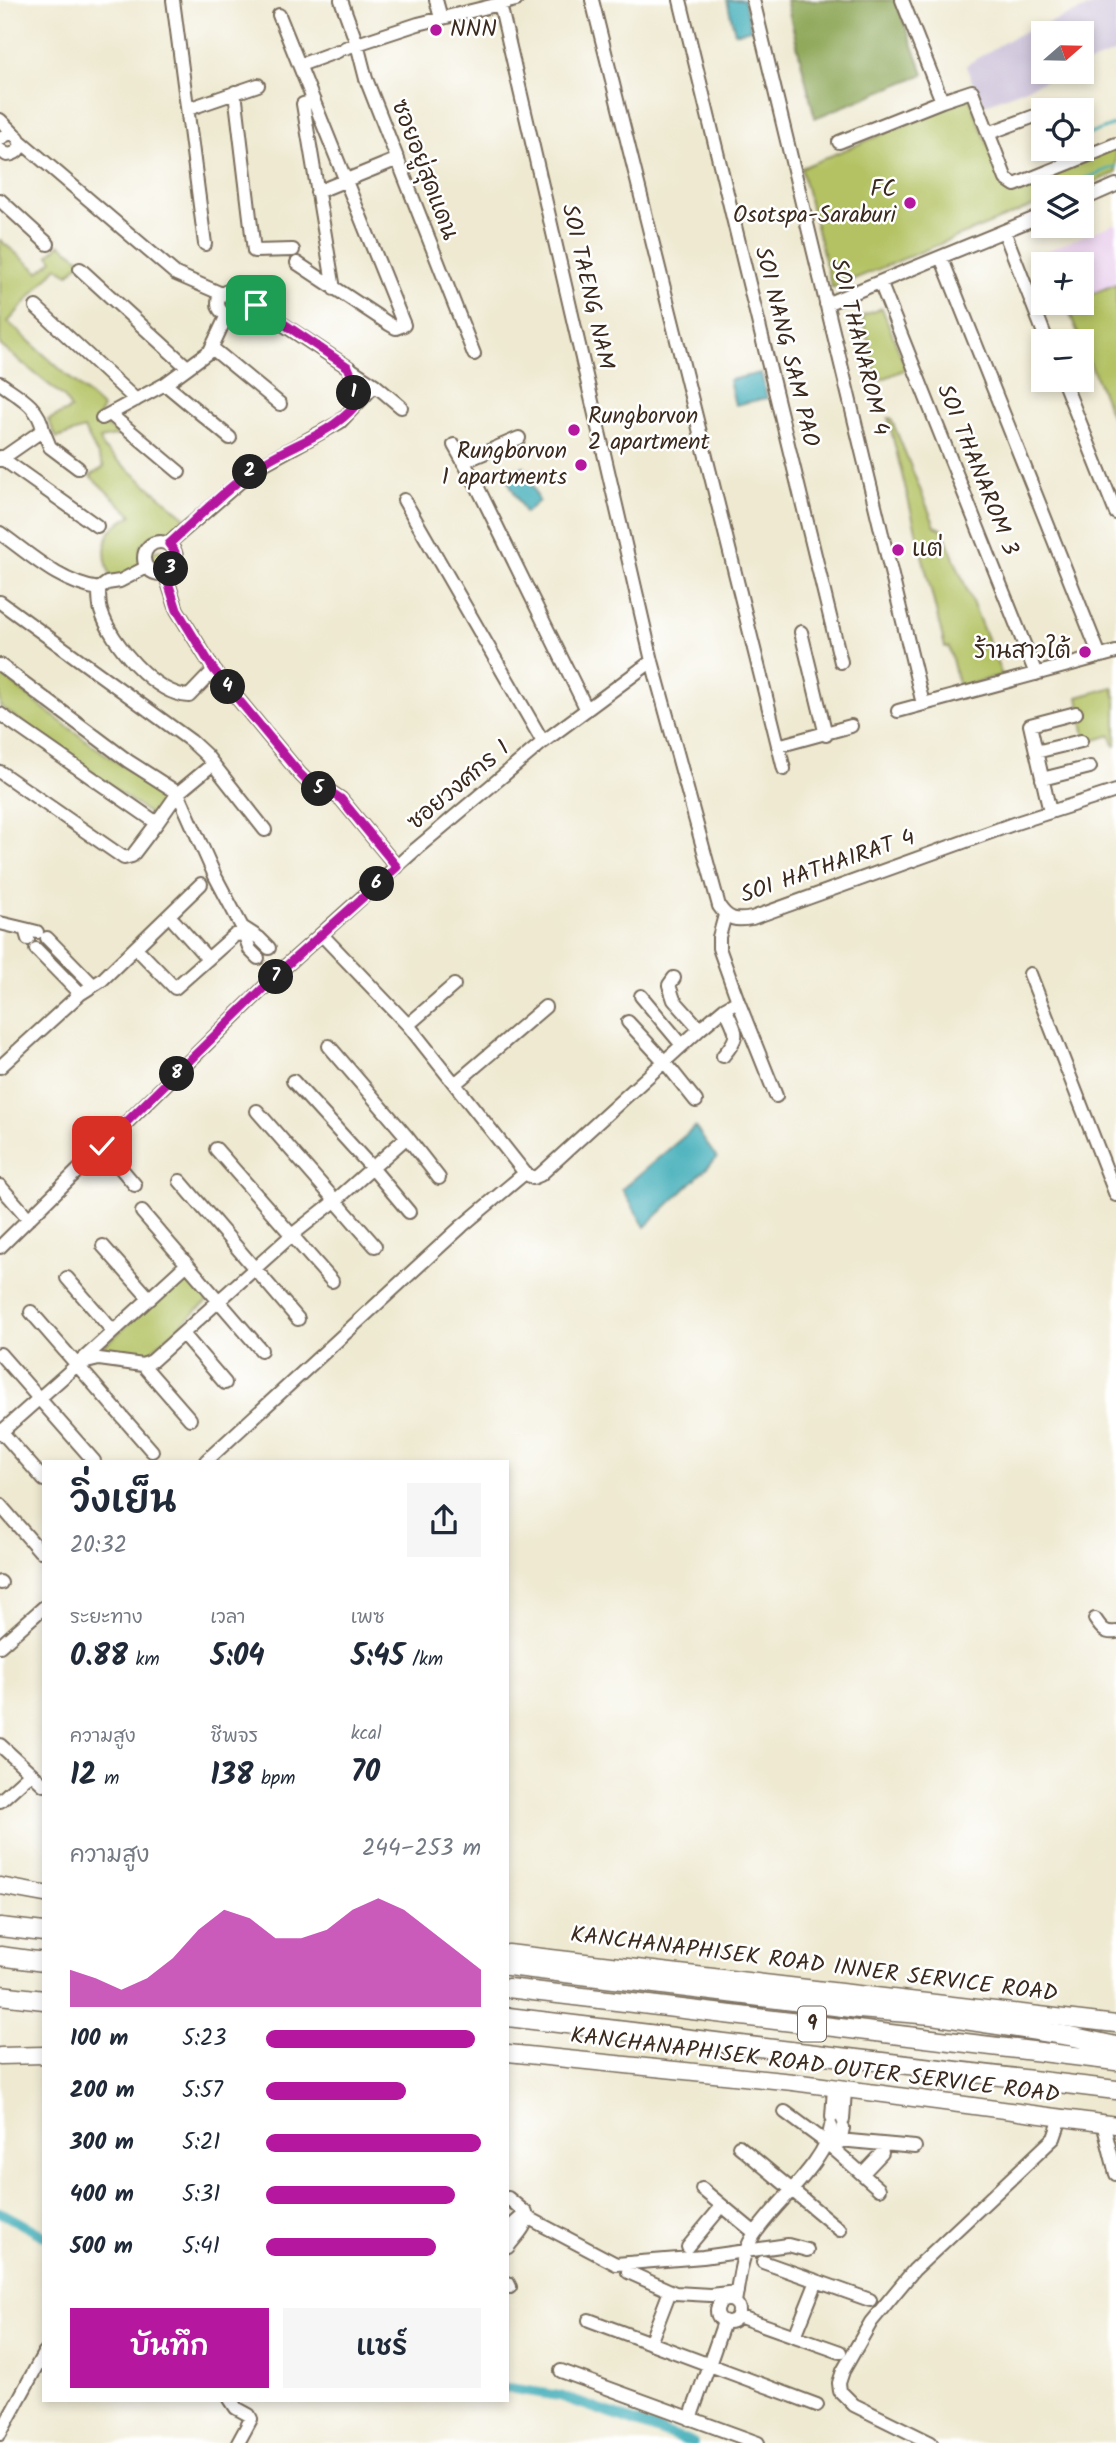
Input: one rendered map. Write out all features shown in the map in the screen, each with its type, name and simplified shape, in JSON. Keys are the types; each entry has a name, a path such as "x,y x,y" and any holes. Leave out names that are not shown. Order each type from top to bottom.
{"highway":[{"path":"0,1927 42,1933"},
{"path":"0,1956 42,1962"},
{"path":"509,1966 932,2015 1070,2036 1116,2046"},
{"name":"9","path":"509,1988 1116,2061"},
{"path":"685,1988 773,2019"},
{"path":"0,1995 42,2000"},
{"name":"9","path":"509,2017 1116,2090"}],"main road":[{"path":"0,1886 42,1894"},
{"name":"KANCHANAPHISEK ROAD INNER SERVICE ROAD","path":"509,1953 1116,2024"},
{"name":"KANCHANAPHISEK ROAD OUTER SERVICE ROAD","path":"509,2053 839,2089 1109,2124"},
{"path":"0,2056 42,2056"}],"street":[{"path":"173,0 205,244"},
{"name":"ซอยอยู่สุดแดน","path":"341,0 347,48 366,79 474,354"},
{"path":"436,0 441,18"},
{"path":"300,65 441,18 516,0"},
{"path":"592,0 784,769"},
{"name":"SOI NANG SAM PAO","path":"680,0 841,662"},
{"name":"SOI THANAROM 4","path":"753,0 923,704"},
{"path":"902,0 942,101"},
{"name":"SOI TAENG NAM","path":"500,4 652,661"},
{"path":"279,15 404,325 396,328 297,263"},
{"path":"188,108 258,85"},
{"path":"839,142 972,91 1006,179 1016,185 1116,144"},
{"path":"235,92 254,251 293,250"},
{"path":"314,101 303,104 334,289"},
{"path":"989,133 1031,117"},
{"path":"0,120 17,138 176,274 222,294 234,291 242,300 263,309 375,385 401,407"},
{"path":"5,134 17,138 20,147 17,153 11,155 0,149 5,134"},
{"path":"317,192 398,159"},
{"path":"1094,195 1116,185"},
{"path":"0,200 48,244"},
{"path":"827,304 1031,220"},
{"path":"1004,231 1042,329"},
{"path":"941,257 1100,656"},
{"path":"80,269 187,367"},
{"name":"SOI THANAROM 3","path":"880,282 1036,674"},
{"path":"179,472 106,416 165,384 212,348 228,315 218,304 222,294"},
{"path":"225,314 233,315 239,311 242,300"},
{"path":"36,307 136,400"},
{"path":"212,348 280,404"},
{"path":"348,367 353,379 355,406"},
{"path":"0,383 30,405 38,414 50,447 78,468"},
{"path":"165,384 230,438"},
{"path":"169,544 256,468 340,422 375,385"},
{"path":"1068,392 1116,513"},
{"path":"43,430 0,458 97,526"},
{"path":"463,462 519,438"},
{"path":"454,445 477,486 586,708"},
{"path":"404,500 543,742"},
{"path":"0,533 60,576 78,585 99,589 107,583 120,581 147,567"},
{"path":"158,542 169,544 175,552 176,562 165,573 155,573 147,567 144,556 149,547 158,542"},
{"path":"165,573 177,610 214,670 300,774 310,784 326,789 341,799 397,867"},
{"path":"99,589 100,609 112,636 125,653 161,685 177,695 189,696 214,670"},
{"path":"0,602 191,741 213,764 265,830"},
{"path":"801,632 826,735"},
{"path":"898,711 1116,652"},
{"name":"ซอยวงศกร 1","path":"0,1247 286,966 543,742 652,661"},
{"name":"SOI HATHAIRAT 4","path":"652,661 716,893 725,915 731,919 752,918 1116,791"},
{"path":"0,665 128,761 178,793 250,950 275,977"},
{"path":"1050,812 1030,725 1076,713"},
{"path":"0,714 157,823"},
{"path":"778,746 851,726"},
{"path":"1036,752 1082,741"},
{"path":"0,772 124,858 132,856 178,793 213,764"},
{"path":"1042,779 1090,767"},
{"path":"0,1067 80,994 102,980 201,884"},
{"path":"725,915 719,948 776,1096"},
{"path":"174,921 208,959"},
{"path":"0,923 35,937 93,985"},
{"path":"243,931 259,938 286,966"},
{"path":"141,953 175,988 243,931"},
{"path":"322,935 408,1025 525,1173 533,1178 540,1175 700,1029 738,1001"},
{"path":"35,937 80,994"},
{"path":"1030,974 1116,1195"},
{"path":"674,978 669,985 674,1000 700,1029"},
{"path":"408,1025 454,985"},
{"path":"641,996 682,1045"},
{"path":"456,1083 545,1007"},
{"path":"723,1056 737,1036 726,1008"},
{"path":"628,1022 696,1101"},
{"path":"328,1046 439,1178"},
{"path":"293,1081 409,1212"},
{"path":"257,1111 375,1247"},
{"path":"78,1364 99,1359 143,1365 152,1362 292,1235 373,1169 407,1137"},
{"path":"102,1146 135,1185"},
{"path":"216,1149 332,1282"},
{"path":"207,1460 469,1219 525,1173"},
{"path":"180,1181 298,1319"},
{"path":"0,1186 29,1219"},
{"path":"142,1212 261,1350"},
{"path":"103,1247 150,1299"},
{"path":"42,1478 1,1431 40,1400 187,1264"},
{"path":"67,1279 113,1331"},
{"path":"31,1312 152,1451"},
{"path":"183,1334 225,1383"},
{"path":"0,1354 93,1460"},
{"path":"143,1365 190,1419"},
{"path":"0,1505 40,1551"},
{"path":"0,1646 42,1609"},
{"path":"1095,1619 1103,1630 1116,1632"},
{"path":"0,1745 42,1783"},
{"path":"0,1801 31,1773"},
{"path":"736,2297 722,2301 718,2306 716,2312 719,2319 730,2323 738,2316 736,2297 746,2252 755,2233 833,2135 839,2089"},
{"path":"785,2112 833,2135 915,2147"},
{"path":"931,2443 854,2405 840,2391 838,2383 871,2322 914,2270 1054,2138 1061,2118"},
{"path":"1109,2124 1116,2174"},
{"path":"833,2135 862,2174 879,2189"},
{"path":"739,2146 840,2230"},
{"path":"862,2174 882,2153"},
{"path":"702,2189 755,2233"},
{"path":"509,2199 527,2215 617,2264 746,2252 788,2245 807,2250"},
{"path":"688,2247 722,2206"},
{"path":"509,2228 527,2215"},
{"path":"509,2246 524,2226 527,2215"},
{"path":"764,2262 870,2301"},
{"path":"628,2272 670,2291 736,2297"},
{"path":"795,2336 817,2281"},
{"path":"650,2343 670,2291"},
{"path":"738,2316 840,2351"},
{"path":"589,2320 817,2405"},
{"path":"690,2419 724,2322"},
{"path":"0,2434 42,2357"},
{"path":"561,2371 758,2443"},
{"path":"232,2402 236,2408 249,2415 251,2420 238,2443"}],"shaded area":[{"path":"1107,0 1116,0 1116,52 1094,61 1094,21 1054,21"},
{"path":"1031,30 1031,84 1037,84 981,106 966,65 1013,37"},
{"path":"1116,223 1116,284 1094,293 1094,252 1046,251 1078,238 1094,238 1094,232"}],"green space":[{"path":"786,0 895,0 924,74 815,118"},
{"name":"FC Osotspa-Saraburi","path":"969,98 1007,192 1031,183 1031,207 832,288 801,168"},
{"name":"FC Osotspa-Saraburi","path":"1116,144 1116,173 1094,182 1094,175 1049,175 1079,161 1094,161 1094,154"},
{"path":"0,240 39,272 53,260 49,255 60,244 82,260 69,274 57,267 8,322 103,408 98,417 120,435 100,439 103,448 185,517 169,533 156,533 146,540 140,547 144,571 115,586 105,557 106,542 113,528 132,515 90,476 104,467 84,429 57,438 48,420 71,409 64,397 0,345"},
{"path":"1116,284 1116,427 1094,373 1094,329 1076,329 1070,315 1094,315 1094,293"},
{"path":"882,308 906,369 878,381 862,316"},
{"path":"888,418 891,418 935,526 942,529 1002,675 959,687 949,647 945,647"},
{"path":"159,550 165,553 168,559 165,565 159,568 153,565 150,559 153,553"},
{"path":"0,673 82,738 170,796 156,819 0,706"},
{"path":"1113,687 1116,700 1116,746 1111,735 1086,743 1078,697"},
{"path":"187,1271 211,1298 148,1354 108,1353 104,1346"}],"water":[{"path":"727,0 744,0 751,29 735,33"},
{"path":"761,373 767,398 735,405 729,380"},
{"path":"524,466 539,501 525,513 505,475"},
{"path":"695,1127 717,1158 645,1227 622,1189"}],"waterway":[{"path":"1094,132 1116,124"},
{"path":"1093,175 1116,166"},
{"path":"0,2212 42,2235"},
{"path":"509,2388 560,2396 693,2443"}],"place":[{"name":"NNN","path":"436,30"},
{"name":"FC Osotspa-Saraburi","path":"910,203"},
{"name":"Rungborvon 2 apartment","path":"574,430"},
{"name":"Rungborvon 1 apartments","path":"581,465"},
{"name":"แต่","path":"898,550"},
{"name":"ร้านสาวใต้","path":"1085,652"}],"route":[{"path":"102,1146 286,966 397,867 341,799 326,789 317,789 300,774 214,670 177,610 165,573 170,571 176,562 175,552 169,544 202,513 256,468 340,422 355,406 353,379 348,367 256,305"}]}
